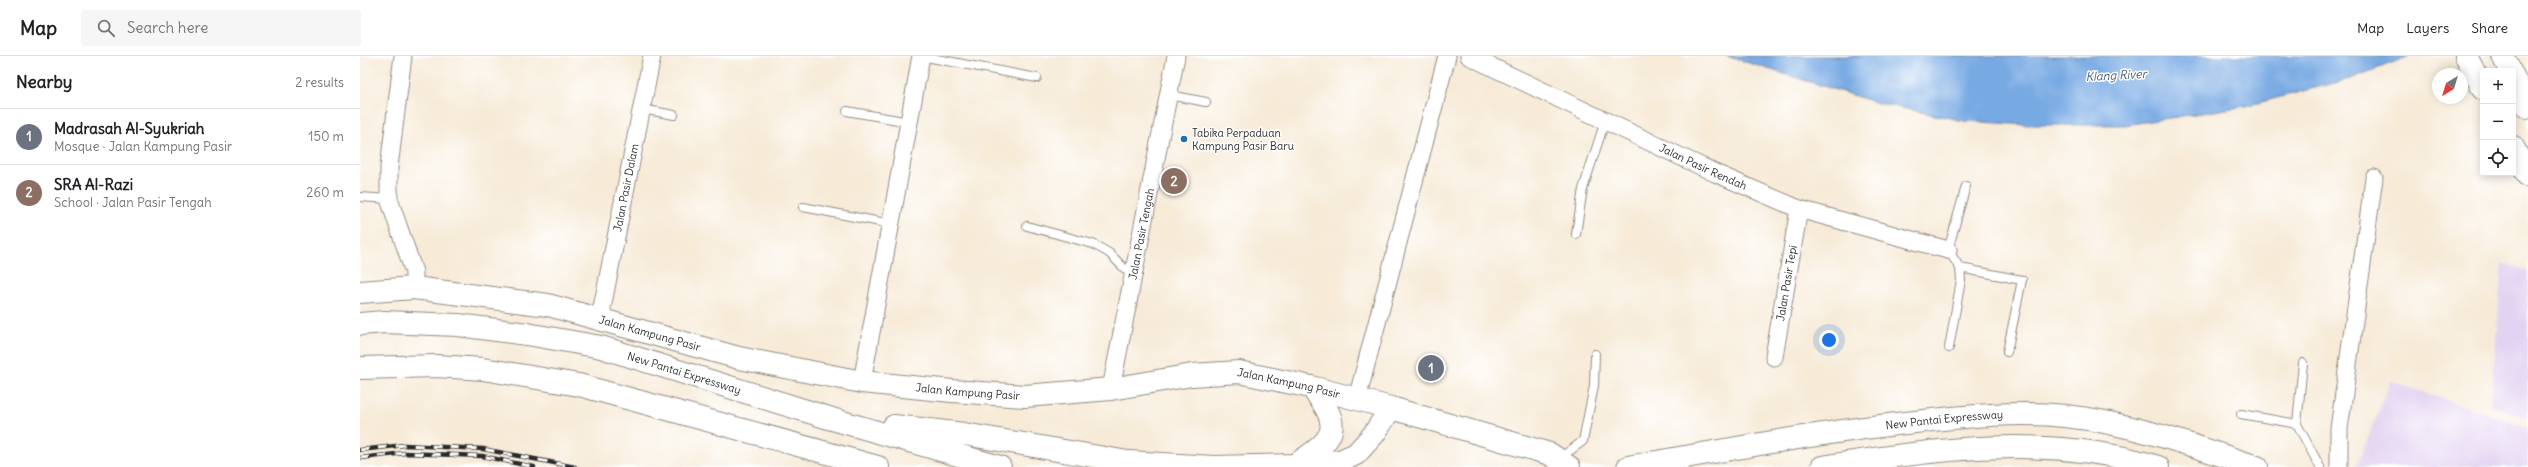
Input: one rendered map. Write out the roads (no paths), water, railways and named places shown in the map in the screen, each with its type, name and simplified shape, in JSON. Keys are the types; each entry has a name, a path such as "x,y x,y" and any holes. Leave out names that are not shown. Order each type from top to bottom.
{"main road":[{"path":"2466,56 2480,83"},
{"path":"2503,56 2509,68"},
{"path":"2516,82 2528,107"},
{"path":"2516,153 2528,176"},
{"name":"Jalan Kampung Pasir","path":"360,292 414,288 548,306 600,318 739,358 862,382 1025,396 1111,389 1192,375 1239,372 1391,408 1565,463"},
{"name":"New Pantai Expressway","path":"360,324 384,322 458,325 527,334 601,347 832,419 1000,467"},
{"path":"360,368 437,366 483,369 579,385 878,467"},
{"path":"1295,465 1322,447 1331,432 1330,414 1311,388"},
{"path":"832,419 964,434 1128,462 1214,467 1295,465 1340,461 1356,454 1374,434 1391,408"},
{"name":"New Pantai Expressway","path":"1628,467 1860,427 2015,414 2064,416 2109,422 2155,433 2257,467"},
{"path":"1822,467 1874,458 2017,447 2107,455 2158,467"},
{"path":"819,452 847,467"}],"street":[{"path":"403,56 389,167 389,199 414,272 414,288"},
{"name":"Jalan Pasir Dalam","path":"600,318 652,56"},
{"path":"862,382 921,56"},
{"name":"Jalan Pasir Tengah","path":"1111,389 1170,96 1176,56"},
{"path":"1357,399 1447,56"},
{"name":"Jalan Pasir Rendah","path":"1469,56 1715,173 1799,209 1948,250"},
{"path":"2339,467 2339,429 2374,178"},
{"name":"Jalan Pasir Tepi","path":"1774,357 1799,209"}],"lane":[{"path":"921,56 954,59 1037,78"},
{"path":"1170,96 1206,102"},
{"path":"642,109 674,116"},
{"path":"847,111 909,122"},
{"path":"1576,234 1583,189 1605,121"},
{"path":"1949,348 1961,280 1960,268 1948,250 1966,186"},
{"path":"360,196 389,199"},
{"path":"803,207 891,224"},
{"path":"1027,226 1093,244 1109,253 1134,279"},
{"path":"1960,268 2022,280 2007,352"},
{"path":"1565,463 1583,441 1594,386 1595,354"},
{"path":"2303,363 2297,424 2320,467"},
{"path":"2241,414 2297,424"}],"water":[{"name":"Klang River","path":"1726,56 2410,56 2350,79 2246,106 2125,125 2029,125 1964,121 1878,103"}],"railway":[{"path":"360,450 405,445 483,449 575,467"},
{"path":"360,458 405,453 482,456 534,467"}],"place":[{"name":"Tabika Perpaduan Kampung Pasir Baru","path":"1184,139"},
{"name":"SRA Al-Razi","path":"1174,181"},
{"name":"Madrasah Al-Syukriah","path":"1431,368"}]}
